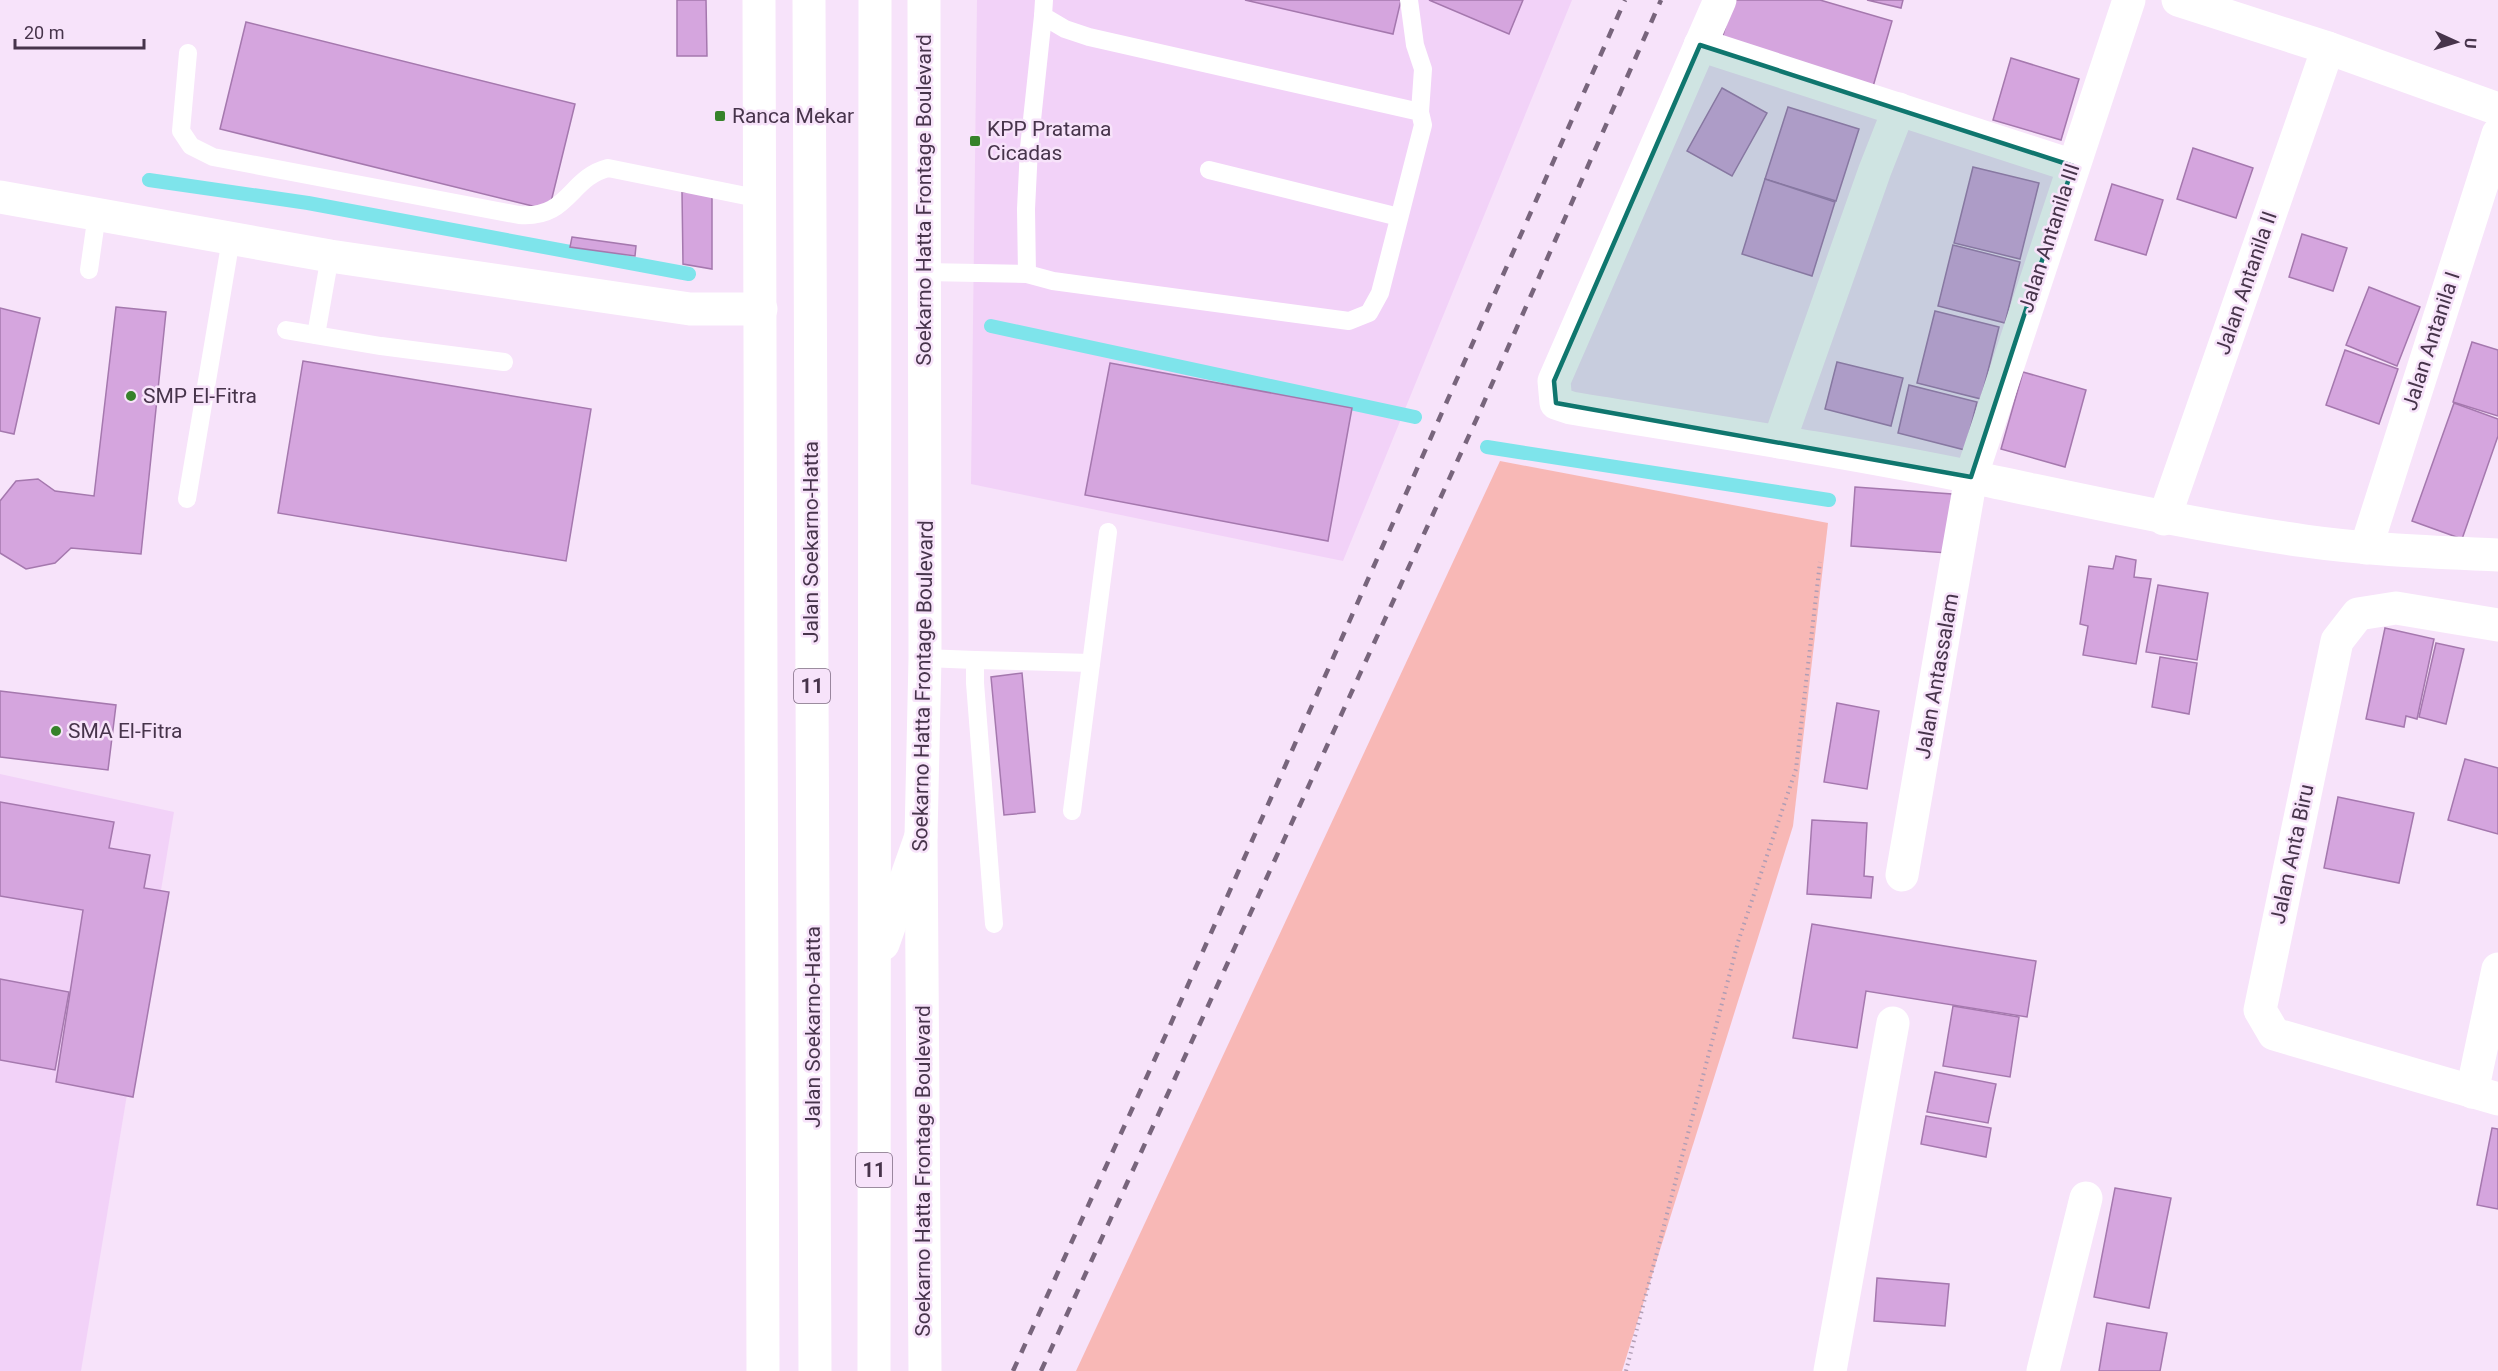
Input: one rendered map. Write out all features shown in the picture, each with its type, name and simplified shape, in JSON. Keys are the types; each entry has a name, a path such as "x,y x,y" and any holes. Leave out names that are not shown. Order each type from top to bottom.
{"main road":[{"path":"759,0 763,1371"},
{"name":"Jalan Soekarno-Hatta","path":"809,0 815,1371"},
{"name":"11","path":"874,1371 875,0"},
{"name":"Soekarno Hatta Frontage Boulevard","path":"924,0 925,658 921,836 925,1371"},
{"path":"1720,0 1554,381 1556,403 1571,408 1779,441 1971,477 2164,519 2366,548 2498,555"},
{"name":"Jalan Antanila III","path":"1971,477 2130,0"},
{"path":"2178,0 2328,48 2498,109"},
{"path":"1700,45 2073,166"},
{"name":"Jalan Antanila II","path":"2164,519 2328,48"},
{"path":"1779,441 1875,170 1899,109"},
{"name":"Jalan Antanila I","path":"2366,548 2498,134"},
{"path":"0,197 330,256 690,309 761,309"},
{"name":"Jalan Antassalam","path":"1902,875 1971,477"},
{"name":"Jalan Anta Biru","path":"2485,1095 2274,1034 2260,1010 2337,641 2358,614 2396,608 2498,625"},
{"path":"874,969 921,836"},
{"path":"2485,1095 2498,969"},
{"path":"1830,1371 1893,1023"},
{"path":"2043,1371 2086,1198"}],"lane":[{"path":"924,272 1028,274 1053,280 1349,321 1369,313 1380,293 1423,125 1420,112 1423,69 1415,45 1409,0"},
{"path":"1028,274 1026,209 1029,148 1044,8"},
{"path":"1044,8 1065,29 1089,37 1420,112"},
{"path":"189,53 181,131 191,146 213,157 519,215 537,216 551,211 595,171 608,168 761,199"},
{"path":"1209,170 1399,217"},
{"path":"89,270 97,214"},
{"path":"187,499 231,239"},
{"path":"316,335 330,256"},
{"path":"286,330 504,362"},
{"path":"1072,811 1108,532"},
{"path":"925,658 1091,663"},
{"path":"975,660 994,924"}],"path":[{"path":"1626,1371 1738,942 1796,769 1820,562"}],"highlighted area":[{"path":"1700,45 2073,166 1971,477 1556,403 1554,381"}],"shaded area":[{"path":"977,0 1572,0 1343,561 971,484"},
{"path":"1500,461 1828,523 1793,826 1622,1371 1076,1371"},
{"path":"0,774 174,812 81,1371 0,1371"}],"building":[{"path":"677,0 706,0 707,56 677,56"},
{"path":"1245,0 1401,0 1393,34"},
{"path":"1429,0 1523,0 1509,34"},
{"path":"1733,0 1820,0 1892,21 1872,90 1720,46"},
{"path":"1867,0 1903,0 1901,8"},
{"path":"246,22 575,104 549,210 220,129"},
{"path":"2011,58 2079,79 2061,140 1993,120"},
{"path":"1722,88 1767,113 1732,176 1687,151"},
{"path":"1788,107 1859,129 1836,201 1765,179"},
{"path":"2193,148 2253,168 2236,218 2177,199"},
{"path":"1973,167 2039,183 2020,259 1954,243"},
{"path":"1765,179 1835,202 1812,276 1742,254"},
{"path":"2112,184 2163,200 2146,255 2095,240"},
{"path":"682,192 712,192 712,269 683,264"},
{"path":"2302,234 2347,248 2333,291 2289,277"},
{"path":"572,237 636,246 635,256 570,247"},
{"path":"1953,245 2020,262 2005,323 1938,306"},
{"path":"2369,287 2420,307 2397,366 2346,345"},
{"name":"SMP El-Fitra","path":"116,307 166,312 141,554 71,548 55,563 26,569 0,553 0,501 16,481 38,479 55,491 94,496"},
{"path":"0,308 40,318 14,434 0,431"},
{"path":"1935,311 1999,327 1981,399 1917,383"},
{"path":"2472,342 2498,350 2498,416 2453,402"},
{"path":"2345,350 2398,369 2379,424 2326,405"},
{"path":"303,361 591,409 566,561 278,513"},
{"path":"1837,362 1903,378 1891,426 1825,409"},
{"path":"1110,363 1352,408 1328,541 1085,495"},
{"path":"2023,372 2086,390 2065,467 2001,449"},
{"path":"1909,385 1977,402 1965,450 1898,433"},
{"path":"2454,403 2498,419 2498,436 2462,539 2412,521"},
{"path":"1855,487 1952,494 1948,553 1851,546"},
{"path":"2116,556 2136,560 2134,577 2151,579 2136,664 2083,655 2088,626 2080,624 2089,566 2113,569"},
{"path":"2158,585 2208,593 2197,660 2146,652"},
{"path":"2385,628 2434,639 2417,719 2406,716 2404,727 2366,719"},
{"path":"2436,643 2464,649 2446,724 2419,717"},
{"path":"2160,657 2197,663 2189,714 2152,707"},
{"path":"1022,673 1035,812 1004,815 991,677"},
{"name":"SMA El-Fitra","path":"0,691 116,705 108,770 0,757"},
{"path":"1837,703 1879,711 1867,789 1824,782"},
{"path":"2465,759 2498,768 2498,834 2448,820"},
{"path":"2338,797 2414,813 2399,883 2324,868"},
{"path":"0,802 114,822 109,848 150,855 144,888 169,892 133,1097 56,1082 83,910 0,896"},
{"path":"1812,820 1867,823 1864,876 1873,877 1871,898 1807,894"},
{"path":"1812,924 2036,961 2027,1017 1866,991 1857,1048 1793,1038"},
{"path":"0,979 69,992 55,1070 0,1060"},
{"path":"1953,1006 2019,1017 2010,1077 1943,1066"},
{"path":"1935,1072 1996,1084 1988,1123 1927,1112"},
{"path":"1926,1116 1991,1128 1986,1157 1921,1144"},
{"path":"2492,1128 2498,1129 2498,1209 2477,1205"},
{"path":"2115,1188 2171,1198 2149,1308 2094,1297"},
{"path":"1877,1278 1949,1284 1945,1326 1874,1321"},
{"path":"2107,1323 2167,1333 2160,1371 2099,1371"}],"waterway":[{"path":"149,180 308,203 689,274"},
{"path":"991,326 1415,417"},
{"path":"1487,447 1829,500"}],"railway":[{"path":"1013,1371 1168,1030 1625,0"},
{"path":"1041,1371 1477,418 1661,0"}],"place":[{"name":"Ranca Mekar","path":"720,116"},
{"name":"KPP Pratama Cicadas","path":"975,141"},
{"name":"SMP El-Fitra","path":"131,396"},
{"name":"SMA El-Fitra","path":"56,731"}]}
